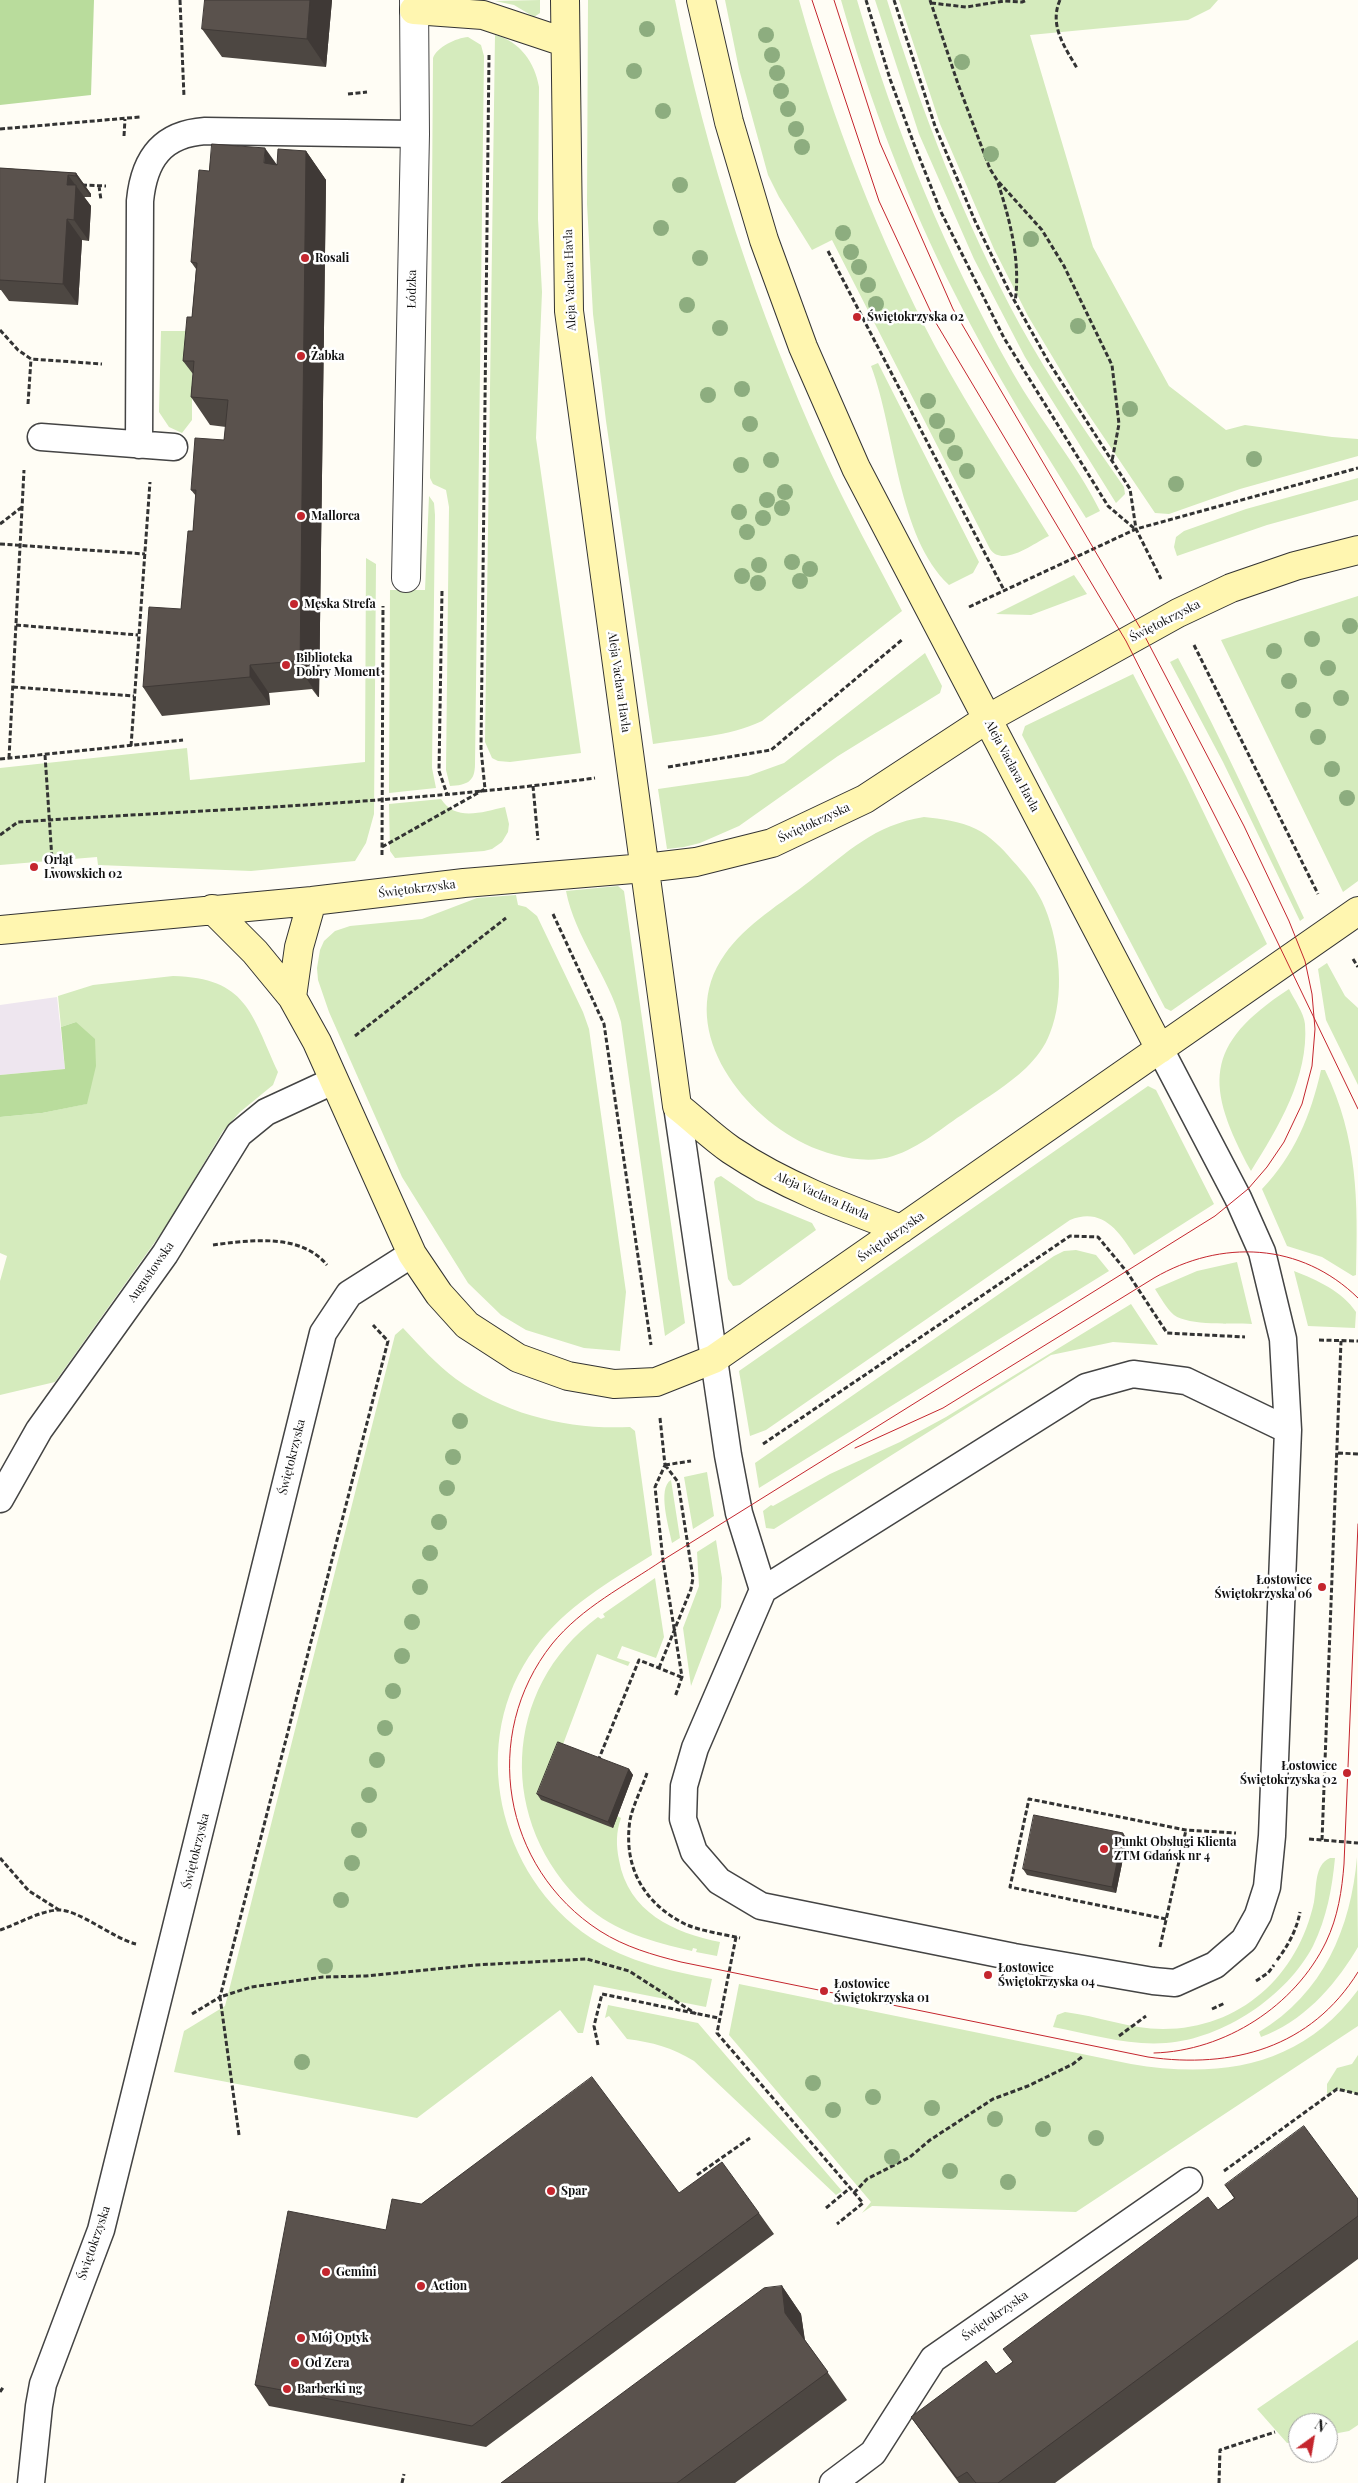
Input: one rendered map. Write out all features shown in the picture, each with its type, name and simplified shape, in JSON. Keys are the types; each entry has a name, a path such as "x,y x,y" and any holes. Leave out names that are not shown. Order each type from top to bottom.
{"main road":[{"name":"Aleja Vaclava Havla","path":"565,0 564,42 569,311 677,1106 730,1149 780,1180 839,1206 901,1229"},
{"name":"Aleja Vaclava Havla","path":"701,0 729,122 764,240 803,347 856,468 935,623 1160,1050"},
{"path":"414,5 483,15 564,42"},
{"name":"Świętokrzyska","path":"0,930 312,901 542,876 645,868 696,862 772,843 864,799 987,719 1178,613 1231,588 1295,566 1358,550"},
{"path":"292,997 298,947 312,901"},
{"name":"Świętokrzyska","path":"212,909 255,952 292,997 317,1042 412,1254 439,1294 467,1325 518,1358 568,1376 614,1384 656,1382 714,1359 1358,911"}],"street":[{"name":"Łódzka","path":"406,578 415,134 414,5"}],"lane":[{"path":"41,437 155,446 140,201 143,180 157,152 175,137 205,131 415,134"},
{"path":"1160,1050 1238,1198 1262,1252 1283,1339 1288,1430 1272,1836 1267,1887 1258,1915 1244,1940 1215,1965 1176,1983 1153,1981 1014,1957 761,1906 719,1881 694,1852 682,1820 684,1786 695,1748 763,1590 1086,1387 1133,1374 1186,1381 1288,1430"},
{"name":"Augustowska","path":"0,1499 39,1430 165,1254 239,1134 266,1112 333,1081"},
{"path":"677,1106 728,1455 739,1513 763,1590"},
{"name":"Świętokrzyska","path":"31,2483 43,2384 101,2230 323,1333 349,1294 412,1254"},
{"name":"Świętokrzyska","path":"832,2483 873,2453 933,2359 1189,2181"}],"path":[{"path":"180,0 184,98"},
{"path":"866,0 890,79 941,212 1000,330 1032,387 1108,506 1136,529"},
{"path":"894,0 922,91 975,221 1015,302 1071,400 1130,489 1136,529 1259,772 1334,927 1358,968"},
{"path":"1027,0 1022,2 1004,1 966,7 931,2 958,84 990,169 997,180 1042,230 1073,283 1112,365 1119,424 1112,461"},
{"path":"1060,0 1055,22 1062,43 1077,68"},
{"path":"483,15 489,54 481,749 485,789"},
{"path":"997,180 1008,213 1015,251 1017,290 1015,302"},
{"path":"80,185 107,186"},
{"path":"99,186 102,204"},
{"path":"828,251 1004,590"},
{"path":"0,330 18,350 31,359 106,364"},
{"path":"28,407 31,359"},
{"path":"131,746 138,635 155,446"},
{"path":"9,758 24,462"},
{"path":"0,835 18,822 382,799 533,786 631,773 771,750 907,636 1136,529 1358,468"},
{"path":"0,524 22,506"},
{"path":"0,544 145,554"},
{"path":"442,588 439,771 447,794"},
{"path":"383,602 382,847 485,789"},
{"path":"16,625 138,635"},
{"path":"13,687 134,696"},
{"path":"0,759 183,740"},
{"path":"45,755 53,874"},
{"path":"533,786 544,897 604,1024 656,1382 665,1465 655,1487 663,1560 682,1678 672,1704"},
{"path":"350,1040 509,916"},
{"path":"665,1465 728,1455 756,1448 1070,1236 1098,1237 1127,1272 1167,1333 1358,1341"},
{"path":"165,1254 178,1258 200,1247 253,1240 294,1244 319,1256 327,1266"},
{"path":"239,2135 220,1997 388,1341 368,1319"},
{"path":"1322,1840 1341,1341"},
{"path":"1338,1453 1358,1454"},
{"path":"660,1668 693,1578 678,1482 665,1465"},
{"path":"596,1767 639,1660 682,1678"},
{"path":"650,1766 630,1820 630,1861 647,1895 665,1912 686,1925 746,1939"},
{"path":"1118,2036 1146,2017 1186,1830 1029,1799 1010,1887 1166,1919"},
{"path":"1308,1848 1309,1839 1358,1843"},
{"path":"0,1858 29,1891 60,1910 90,1921 127,1942 171,1951"},
{"path":"0,1930 60,1910"},
{"path":"1252,1984 1268,1973 1286,1948 1300,1911"},
{"path":"736,1937 718,2018 717,2033 863,2203 838,2224"},
{"path":"188,2016 220,1997 251,1987 323,1977 366,1976 475,1965 587,1959 629,1971 696,2014"},
{"path":"598,2044 594,2026 602,1994 718,2018"},
{"path":"1204,2011 1220,2006 1228,2001"},
{"path":"1136,2015 1154,2017"},
{"path":"854,2193 867,2179 910,2157 930,2140 993,2099 1036,2082 1073,2064 1083,2056"},
{"path":"1189,2181 1196,2192 1337,2089 1358,2094"},
{"path":"697,2176 750,2138"},
{"path":"826,2208 850,2188"},
{"path":"1219,2483 1220,2450 1275,2432"},
{"path":"402,2483 404,2474"}],"shaded area":[{"path":"57,997 65,1069 0,1075 0,1005"}],"green space":[{"path":"0,0 94,0 91,95 0,105"},
{"path":"540,0 540,13 534,17 514,5 495,1"},
{"path":"588,0 675,0 702,117 718,175 755,289 776,345 823,456 851,515 902,611 762,721 723,734 653,744 606,421 593,314 587,204"},
{"path":"725,0 799,0 812,45 858,178 895,264 949,372 1049,536 1010,555 996,554 990,549 832,240 812,250 779,197 768,175 739,69"},
{"path":"841,0 857,0 905,144 944,237 966,283 1013,373 1091,493 1100,511 1086,518 1002,381 938,260 906,188 877,114"},
{"path":"875,0 887,0 900,42 946,166 1000,286 1044,366 1124,487 1125,494 1116,503 1025,357 974,259 919,134"},
{"path":"899,0 1218,0 1210,9 1188,20 1030,35 1093,247 1169,386 1226,430 1245,425 1358,439 1358,456 1240,489 1169,514 1155,513 1076,396 1028,316 994,249 940,124"},
{"path":"495,35 512,42 525,54 534,70 539,87 538,219 542,292 536,438 581,753 510,762 498,761 492,758 485,742"},
{"path":"468,37 481,45 484,56 475,770 472,779 469,781 461,785 450,786 446,770 449,507 446,490 433,484 430,478 433,58 438,50 448,44"},
{"path":"161,331 192,331 192,420 182,433 169,427 159,412"},
{"path":"878,363 979,562 973,573 949,585 932,564 918,539 908,512 871,366"},
{"path":"1358,478 1358,500 1267,525 1177,556 1174,547 1176,537 1184,531 1246,509"},
{"path":"429,496 434,503 435,515 432,768 436,788 389,793 390,590 425,590"},
{"path":"366,558 376,564 374,814 366,843 355,861 251,871 98,865 97,857 0,865 0,768 187,748 190,780 365,762"},
{"path":"1074,575 1087,594 1031,615 996,614"},
{"path":"1358,596 1358,881 1343,892 1221,640"},
{"path":"925,653 942,686 940,693 838,756 739,826 700,843 667,849 658,789 748,776 784,763"},
{"path":"1178,658 1227,755 1304,918 1300,921 1223,762 1170,662"},
{"path":"1133,674 1186,776 1267,944 1171,1011 1165,1008 1022,735 1025,726"},
{"path":"441,799 454,811 470,814 505,807 509,824 508,832 502,842 492,849 484,851 395,858 390,851 389,804"},
{"path":"924,817 957,822 981,832 1004,851 1035,889 1050,922 1057,954 1059,987 1055,1019 1046,1043 1026,1068 1004,1086 921,1143 882,1159 848,1158 805,1144 781,1130 757,1111 737,1089 721,1064 710,1037 707,1009 711,981 725,954 743,933 765,914 862,841 890,826"},
{"path":"618,886 624,891 685,1323 665,1336 621,1022 609,989 577,925 566,891"},
{"path":"516,895 518,905 526,907 537,916 583,1012 589,1029 626,1292 620,1351 584,1348 526,1330 501,1315 468,1283 402,1177 329,1012 318,980 317,968 320,950 324,941 335,931 350,926 422,919 477,898"},
{"path":"1327,963 1345,996 1358,1008 1358,1085 1326,1020 1318,969"},
{"path":"173,976 198,978 217,984 232,992 243,1003 261,1032 278,1072 273,1085 240,1112 223,1131 167,1225 55,1382 0,1395 0,1281 7,1256 0,1253 0,1117 42,1113 86,1104 76,1022 61,1027 58,996 93,985"},
{"path":"1289,989 1301,1011 1305,1024 1305,1044 1302,1063 1290,1101 1251,1171 1225,1115 1220,1091 1220,1069 1227,1049 1240,1029 1261,1009"},
{"path":"76,1022 95,1039 96,1066 87,1104 42,1113 0,1117 0,1075 65,1069 61,1027"},
{"path":"1321,1070 1325,1070 1336,1096 1350,1145 1354,1170 1357,1221 1356,1275 1353,1276 1322,1257 1287,1246 1262,1189 1283,1163 1300,1134 1312,1103"},
{"path":"1148,1086 1156,1090 1214,1204 1134,1255 1116,1230 1100,1219 1081,1217 1070,1220 766,1430 750,1436 739,1371"},
{"path":"721,1176 756,1200 812,1223 816,1230 740,1285 733,1286 728,1279 714,1182 716,1178"},
{"path":"1076,1250 1096,1255 1109,1271 759,1488 755,1463 1054,1256 1064,1251"},
{"path":"1237,1262 1252,1324 1223,1324 1181,1319 1168,1309 1155,1289 1197,1271"},
{"path":"1294,1271 1320,1282 1344,1298 1356,1312 1355,1328 1308,1326"},
{"path":"1131,1304 1158,1345 1113,1342 1051,1355 774,1529 766,1528 763,1511 771,1505 773,1506 830,1474 900,1442 946,1417"},
{"path":"403,1328 428,1355 456,1379 475,1392 496,1402 517,1411 561,1423 584,1426 630,1427 635,1431 652,1555 604,1585 574,1607 547,1633 535,1648 514,1685 502,1724 498,1764 502,1805 514,1844 533,1880 559,1912 591,1938 620,1953 665,1969 712,1979 706,2007 594,1985 583,2033 578,2033 560,2010 417,2118 174,2072 184,2031 225,2006 395,1335"},
{"path":"707,1472 714,1516 693,1529 684,1477"},
{"path":"671,1480 680,1538 672,1543 664,1499 667,1484"},
{"path":"716,1540 722,1578 721,1607 691,1686 683,1628 699,1586 697,1552"},
{"path":"655,1578 664,1637 656,1658 622,1646 617,1658 630,1662 628,1666 597,1654 562,1747 612,1828 617,1816 621,1818 617,1833 618,1854 624,1878 632,1893 643,1906 670,1926 686,1933 720,1942 717,1956 696,1952 697,1949 693,1948 692,1951 635,1935 609,1922 585,1905 556,1872 536,1836 525,1797 522,1758 528,1718 543,1681 566,1647 598,1617 601,1619 605,1617 603,1614"},
{"path":"1357,1857 1358,1947 1337,1978 1315,2002 1290,2022 1276,2031 1261,2037 1259,2032 1300,1999 1317,1979 1330,1957 1348,1909"},
{"path":"1335,1858 1330,1892 1322,1924 1313,1946 1302,1964 1287,1982 1251,2012 1231,2024 1209,2033 1188,2040 1166,2043 1138,2043 1053,2027 1057,2015 1065,2012 1138,2027 1163,2029 1191,2027 1217,2020 1240,2008 1261,1993 1279,1975 1294,1953 1306,1929 1314,1902 1319,1871 1325,1861"},
{"path":"739,1984 1131,2064 1164,2068 1196,2070 1227,2067 1256,2062 1285,2051 1311,2036 1336,2016 1358,1990 1358,2026 1076,2212 872,2206 862,2213 871,2202 729,2035"},
{"path":"608,2005 698,2023 842,2191 836,2195 694,2061 662,2046 627,2039 609,2016 605,2018"},
{"path":"1358,2055 1358,2094 1337,2089 1327,2094 1327,2084 1337,2068 1352,2064"},
{"path":"1358,2340 1358,2425 1349,2431 1338,2433 1338,2413 1288,2413 1287,2443 1257,2409"}],"building":[{"path":"205,0 310,0 307,39 202,29"},
{"path":"212,144 265,148 264,163 277,165 278,149 306,151 300,669 298,669 297,661 250,665 250,677 143,687 149,607 181,609 188,531 193,531 196,490 191,490 195,438 224,440 228,400 191,397 194,361 183,361 187,317 192,317 197,263 191,262 199,170 209,171"},
{"path":"0,168 76,173 76,176 68,175 67,185 76,185 74,220 67,219 63,284 0,280"},
{"path":"558,1742 629,1769 608,1822 537,1794"},
{"path":"1034,1815 1123,1833 1112,1887 1023,1869"},
{"path":"592,2077 679,2193 722,2162 759,2213 472,2426 255,2385 288,2211 386,2230 392,2199 421,2204"},
{"path":"1304,2126 1358,2199 1358,2216 998,2483 976,2483 967,2472 957,2478 911,2417 986,2361 996,2374 1013,2362 1003,2349 1205,2199 1208,2197 1218,2210 1235,2198 1225,2185"},
{"path":"782,2286 785,2313 828,2372 677,2483 501,2483 764,2288"}],"tram line":[{"path":"812,0 879,201 936,323 1126,641 1249,883 1358,1109"},
{"path":"834,0 880,143 953,309 1142,631 1244,826 1289,921 1305,961 1312,994 1315,1029 1312,1066 1302,1104 1284,1142 1267,1167 1248,1189 1215,1216 663,1560 604,1598 577,1619 552,1644 529,1680 515,1718 510,1758 512,1798 523,1836 541,1872 567,1904 600,1931 619,1942 681,1962 1148,2057 1179,2060 1210,2059 1239,2055 1267,2048 1293,2035 1317,2019 1339,1998 1358,1972"},
{"path":"855,1448 943,1408 1154,1278 1180,1265 1206,1257 1233,1252 1260,1252 1286,1257 1312,1266 1336,1279 1358,1298"},
{"path":"1154,2053 1181,2050 1206,2044 1231,2034 1255,2021 1277,2005 1313,1965 1334,1923 1339,1903 1344,1864 1358,1524"}],"place":[{"name":"Rosali","path":"305,258"},
{"name":"Świętokrzyska 02","path":"857,317"},
{"name":"Żabka","path":"301,356"},
{"name":"Mallorca","path":"301,516"},
{"name":"Męska Strefa","path":"294,604"},
{"name":"Biblioteka Dobry Moment","path":"286,665"},
{"name":"Orląt Lwowskich 02","path":"34,867"},
{"name":"Łostowice Świętokrzyska 06","path":"1322,1587"},
{"name":"Łostowice Świętokrzyska 02","path":"1347,1773"},
{"name":"Punkt Obsługi Klienta ZTM Gdańsk nr 4","path":"1104,1849"},
{"name":"Łostowice Świętokrzyska 04","path":"988,1975"},
{"name":"Łostowice Świętokrzyska 01","path":"824,1991"},
{"name":"Spar","path":"551,2191"},
{"name":"Gemini","path":"326,2272"},
{"name":"Action","path":"421,2286"},
{"name":"Mój Optyk","path":"301,2338"},
{"name":"Od Zera","path":"295,2363"},
{"name":"Barberki ng","path":"287,2389"}]}
